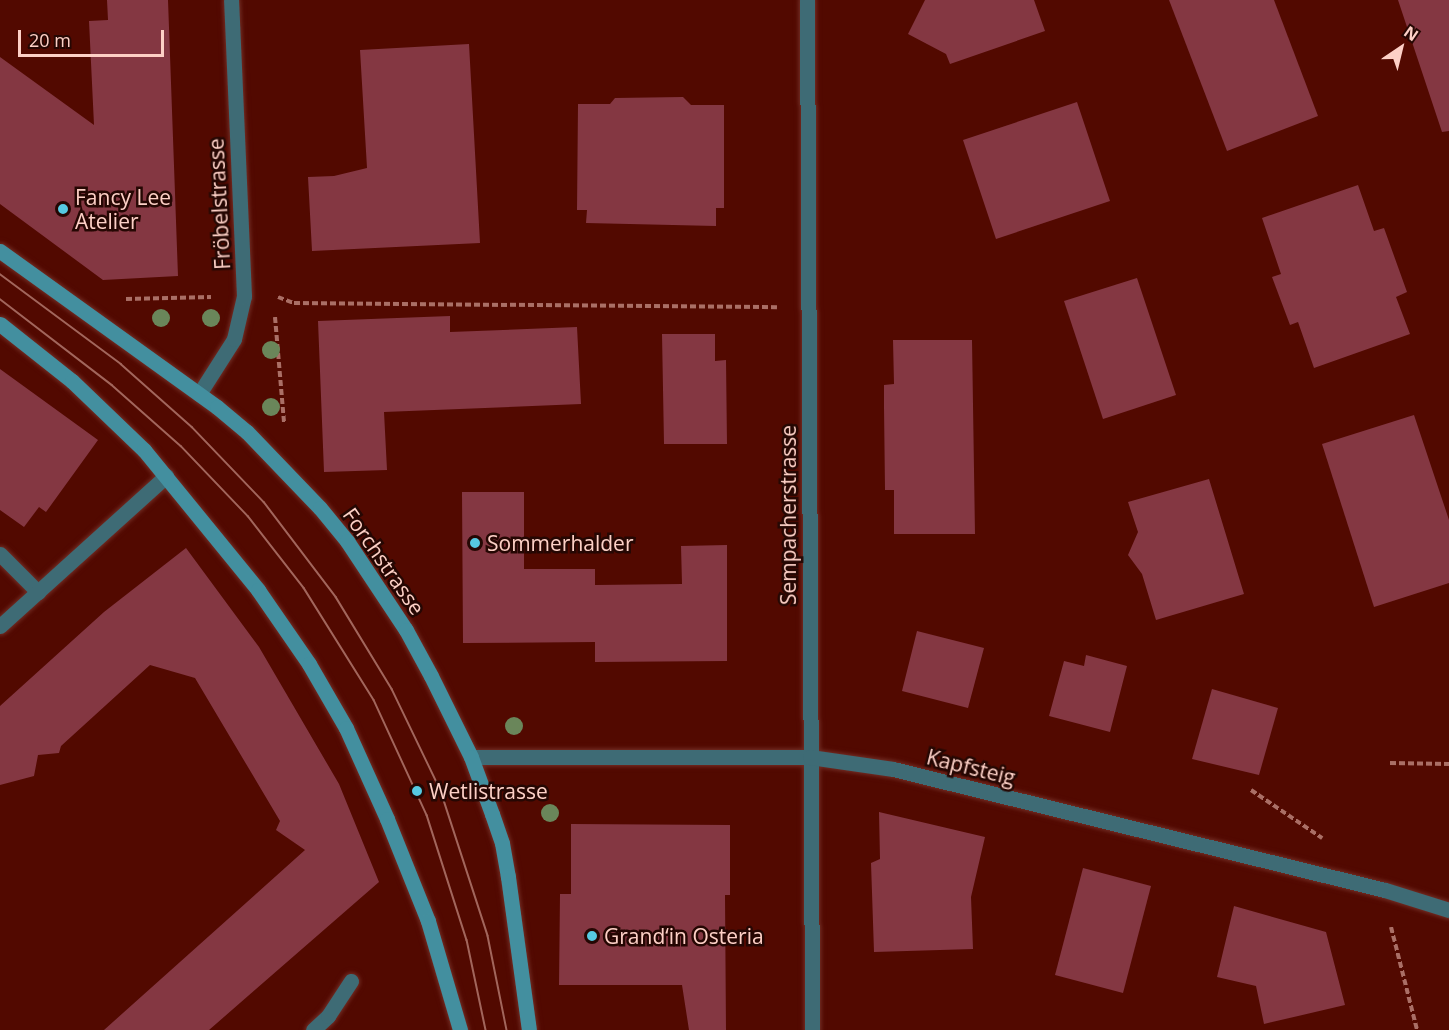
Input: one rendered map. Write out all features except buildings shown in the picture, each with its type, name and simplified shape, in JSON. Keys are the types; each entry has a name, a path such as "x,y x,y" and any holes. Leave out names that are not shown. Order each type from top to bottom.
{"main road":[{"name":"Forchstrasse","path":"0,251 199,394 263,447 320,508 347,541 406,630 471,757 502,843 528,1030"},
{"path":"0,324 80,388 144,450 258,590 309,664 346,728 376,794 428,921 460,1030"}],"street":[{"name":"Fröbelstrasse","path":"199,394 234,339 243,296 231,0"},
{"name":"Sempacherstrasse","path":"807,0 812,1030"},
{"path":"0,626 166,476"},
{"path":"0,554 38,592"},
{"name":"Kapfsteig","path":"471,757 810,757 893,769 1385,891 1449,910"},
{"path":"313,1030 328,1016 351,981"}],"path":[{"path":"115,300 243,296"},
{"path":"283,428 273,296 294,303 808,308"},
{"path":"1390,763 1449,764"},
{"path":"1251,790 1326,841"},
{"path":"1389,918 1417,1030"}],"tram line":[{"path":"0,274 121,364 192,427 264,502 336,597 392,689 441,791 488,936 507,1030"},
{"path":"0,299 112,385 181,446 248,516 304,588 374,700 427,815 467,940 486,1030"}],"place":[{"name":"Fancy Lee Atelier","path":"63,209"},
{"name":"Sommerhalder","path":"475,543"},
{"name":"Wetlistrasse","path":"417,791"},
{"name":"Grand‘in Osteria","path":"592,936"}]}
